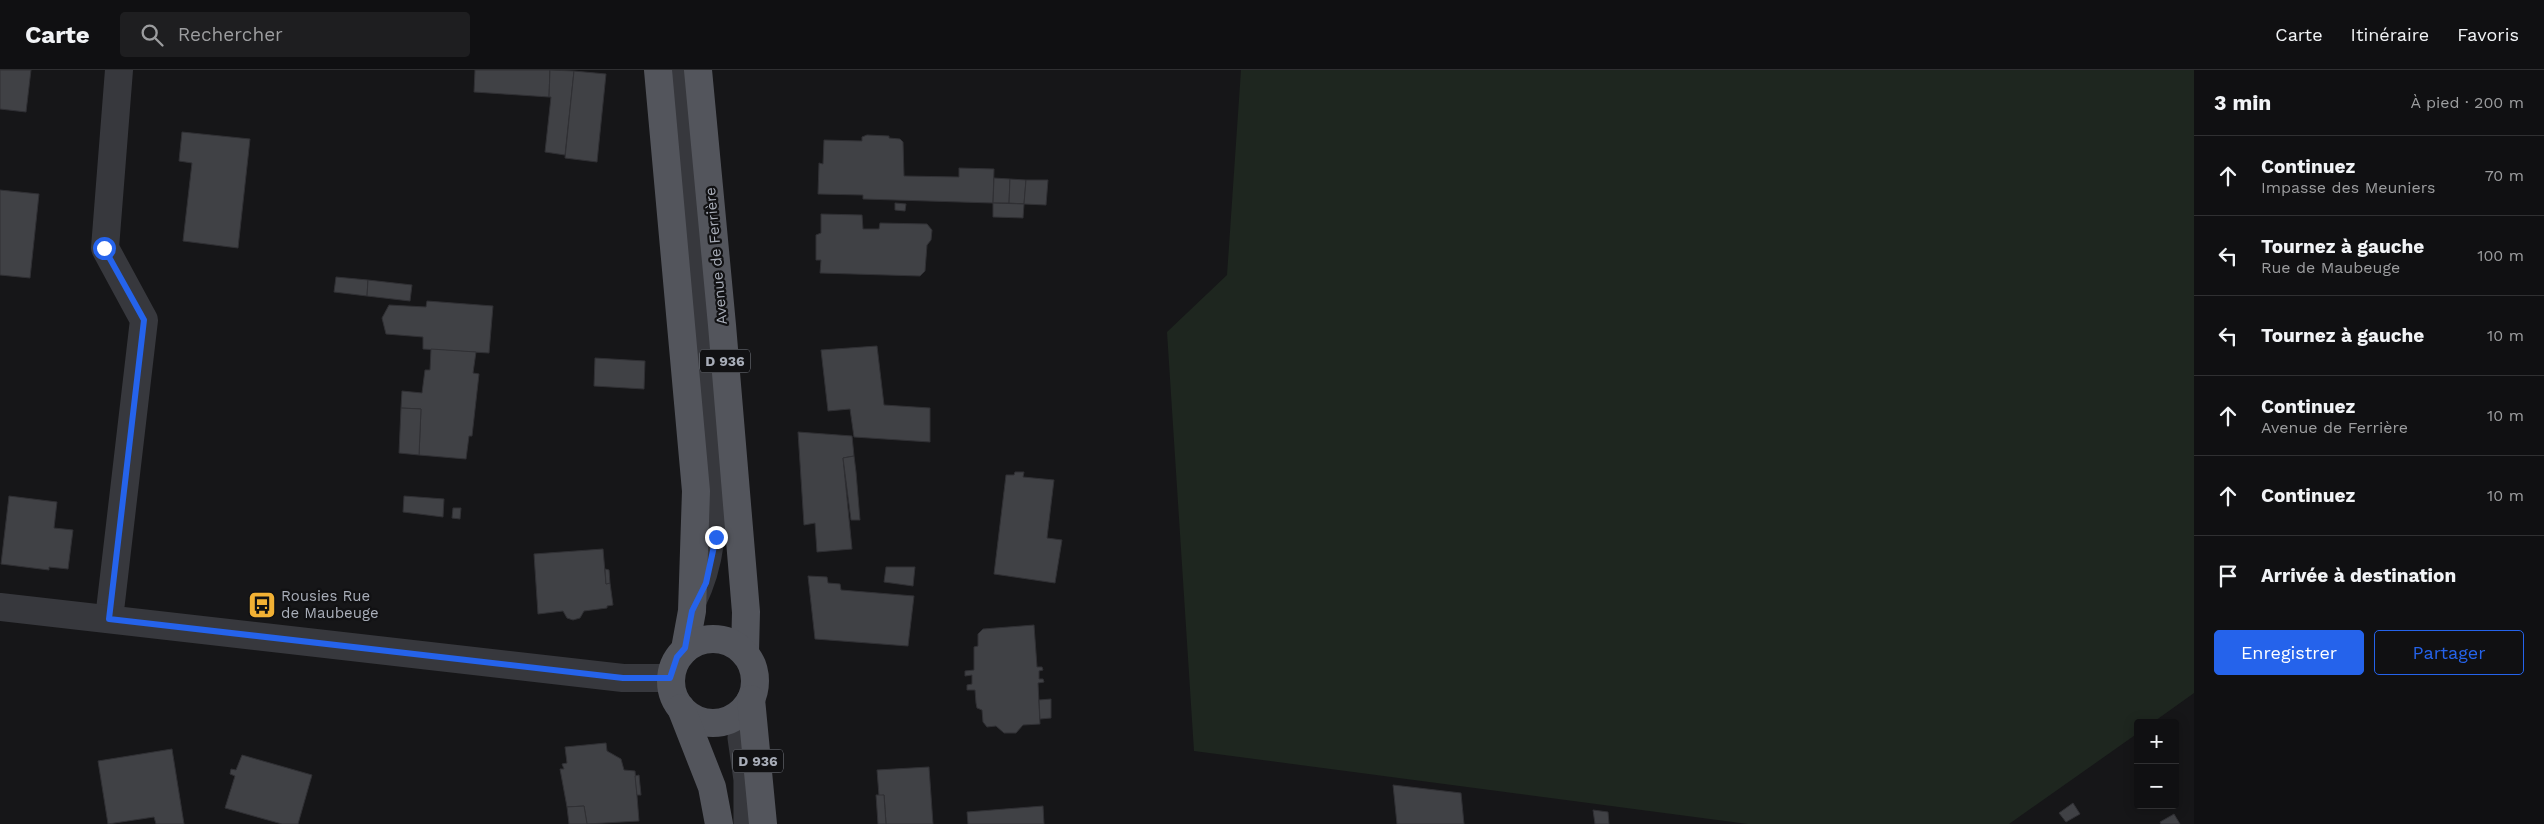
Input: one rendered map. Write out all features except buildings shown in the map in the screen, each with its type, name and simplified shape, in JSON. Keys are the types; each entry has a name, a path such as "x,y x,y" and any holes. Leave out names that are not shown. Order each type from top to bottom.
{"main road":[{"name":"D 936","path":"658,70 696,492 692,611 685,648"},
{"name":"Avenue de Ferrière","path":"698,70 746,612 745,652"},
{"path":"709,638 722,639 734,644 745,652 754,675 755,687 746,706 729,720 717,723 703,722 691,717 674,700 670,678 677,657 685,648 696,641 709,638"},
{"name":"D 936","path":"746,706 763,824"},
{"path":"681,708 712,787 720,824"}],"street":[{"path":"109,619 144,320 104,248 119,70"},
{"path":"0,607 623,678 670,678"}],"lane":[{"path":"679,70 716,473 716,537 706,583 692,611"},
{"path":"744,824 744,780 738,738 746,706"}],"shaded area":[{"path":"1241,70 2194,70 2194,693 2158,719 2134,719 2134,736 2009,824 1748,824 1194,751 1167,332 1227,275"}],"place":[{"name":"Rousies Rue de Maubeuge","path":"262,605"}],"route":[{"path":"104,248 144,320 109,619 623,678 670,678 677,657 685,648 692,611 706,583 716,537"}]}
